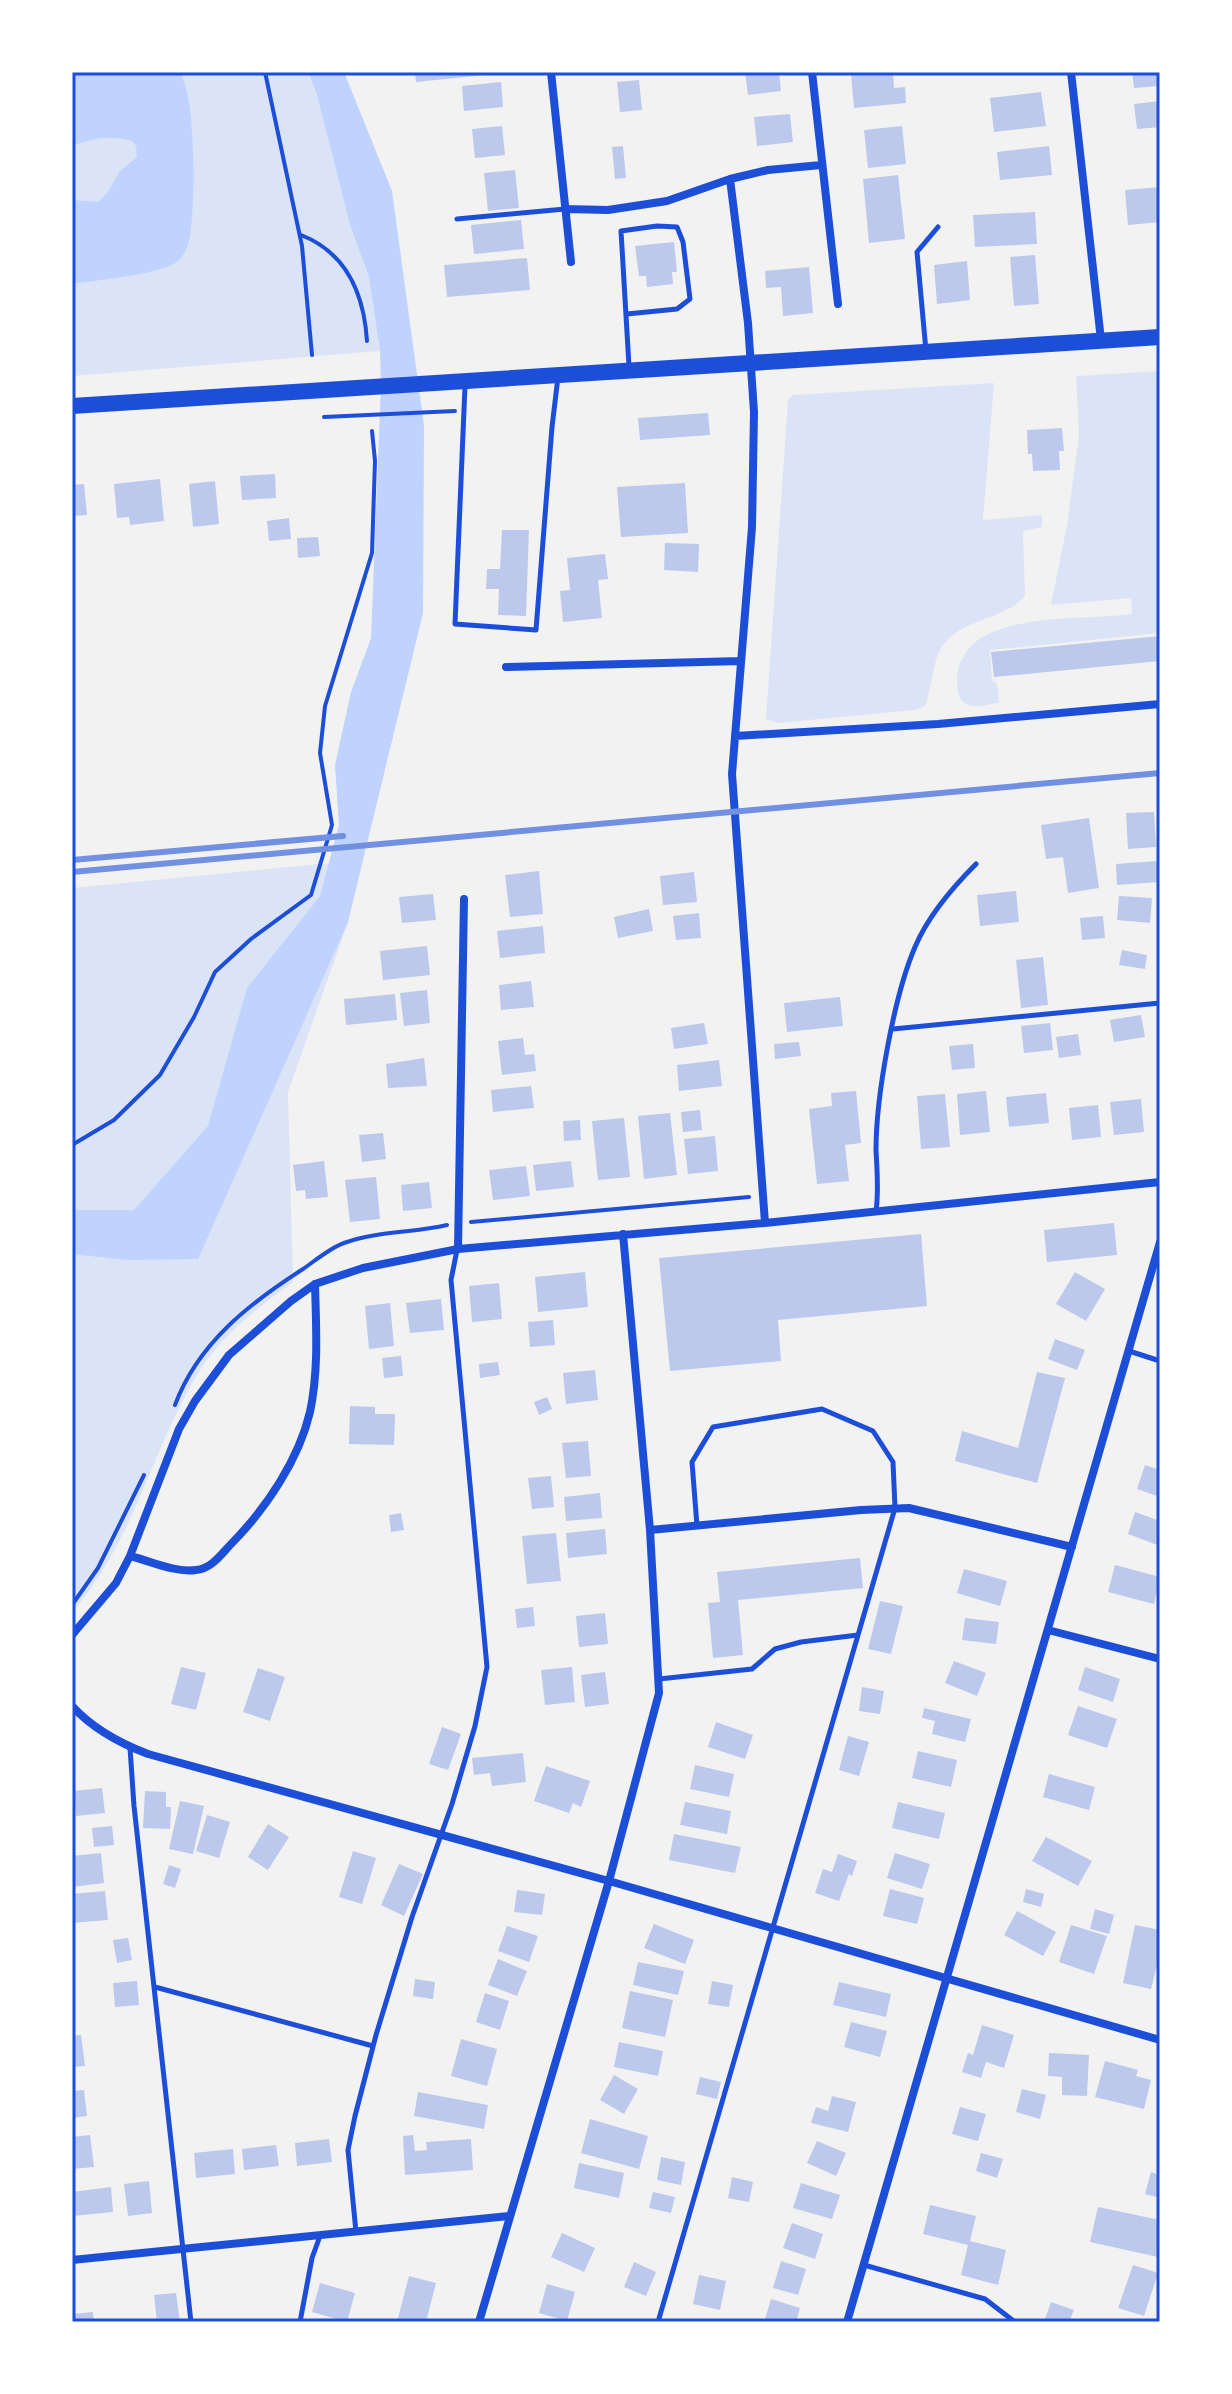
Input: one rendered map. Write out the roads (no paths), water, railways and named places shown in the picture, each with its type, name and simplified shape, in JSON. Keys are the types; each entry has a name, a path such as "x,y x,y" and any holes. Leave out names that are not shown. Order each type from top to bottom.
{"main road":[{"path":"72,406 1160,337"}],"street":[{"path":"551,72 571,262"},
{"path":"812,72 838,304"},
{"path":"1071,72 1101,341"},
{"path":"566,209 608,210 667,201 730,179 768,170 821,165"},
{"path":"730,179 748,323 754,412 752,527 732,774 765,1223"},
{"path":"506,667 741,661"},
{"path":"735,736 938,724 1160,704"},
{"path":"458,1249 464,899"},
{"path":"72,1635 102,1603 130,1556 179,1429 195,1401 229,1355 315,1284 363,1268 458,1249 765,1223 1160,1182"},
{"path":"479,2322 609,1881 659,1693 650,1530 623,1234"},
{"path":"847,2322 1160,1242"},
{"path":"130,1556 183,1570 208,1567 242,1533 273,1493 297,1449 310,1411 316,1341 315,1284"},
{"path":"650,1530 895,1508 924,1510 1072,1547"},
{"path":"1048,1630 1160,1659"},
{"path":"72,1706 93,1726 130,1748 609,1881 1160,2040"},
{"path":"72,2260 509,2216"}],"lane":[{"path":"457,219 566,209"},
{"path":"627,314 677,309 690,299 683,242 677,227 657,226 621,231 629,370"},
{"path":"926,352 917,252 938,227"},
{"path":"474,380 464,410 455,624 536,630 558,375"},
{"path":"876,1211 880,1183 876,1150 881,1093 897,1004 915,946 956,884 976,864"},
{"path":"893,1029 1160,1003"},
{"path":"356,2232 348,2150 373,2046 475,1726 487,1667 451,1280 458,1249"},
{"path":"1128,1351 1160,1361"},
{"path":"658,2322 895,1508 893,1462 873,1431 822,1409 713,1427 692,1462 697,1526"},
{"path":"659,1679 752,1669 775,1649 801,1642 858,1635"},
{"path":"130,1748 191,2322"},
{"path":"155,1987 373,2046"},
{"path":"300,2322 312,2258 321,2235"},
{"path":"864,2265 985,2299 1015,2322"}],"water":[{"path":"72,72 179,72 185,84 192,126 193,201 190,237 185,252 175,263 141,274 72,284 72,200 98,202 120,171 137,157 136,146 124,139 102,138 72,146"},
{"path":"308,72 344,72 392,191 424,426 423,613 348,922 198,1259 127,1260 72,1254 72,1210 134,1210 208,1126 247,988 320,896 339,825 335,765 351,692 371,638 380,351 369,277 350,225 317,95"}],"railway":[{"path":"72,872 1160,773"},
{"path":"72,860 343,836"}]}
